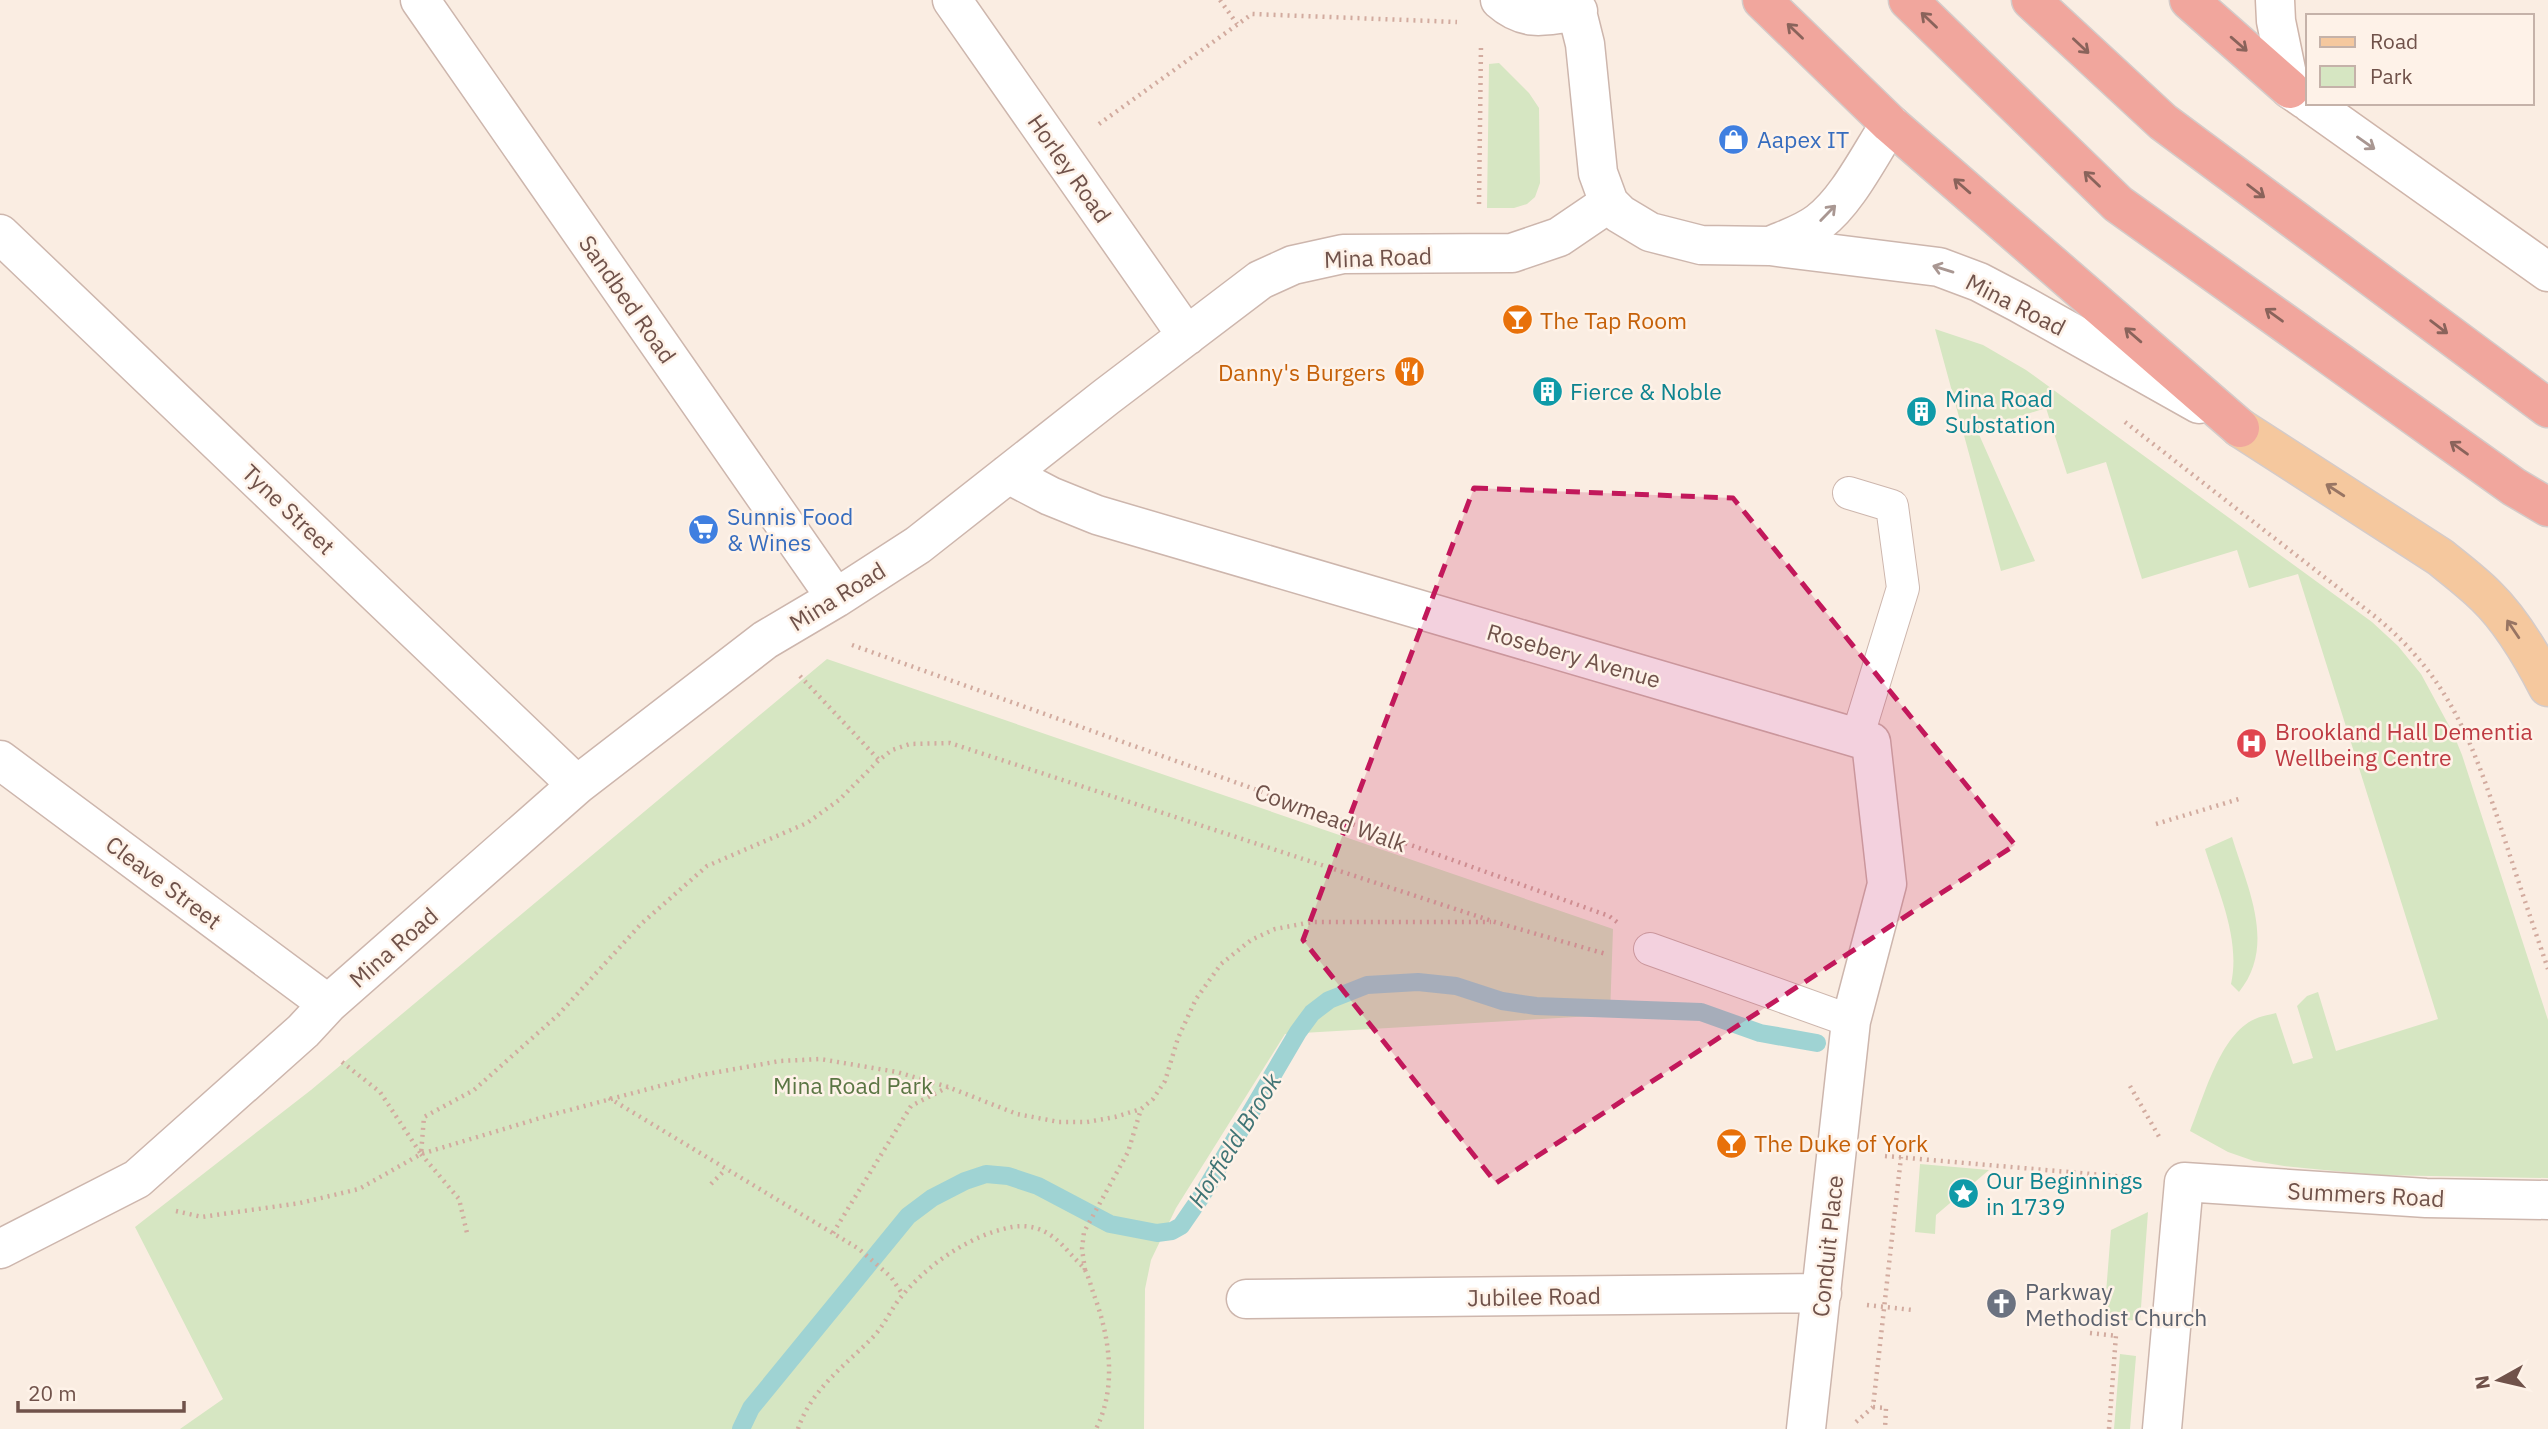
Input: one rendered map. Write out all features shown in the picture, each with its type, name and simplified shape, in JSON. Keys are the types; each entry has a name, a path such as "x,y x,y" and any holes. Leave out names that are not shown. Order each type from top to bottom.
{"highway":[{"path":"1762,0 1890,124 2240,428"},
{"path":"1908,0 2118,204 2514,487 2548,507"},
{"path":"2031,0 2163,122 2548,408"},
{"path":"2189,0 2303,98"}],"main road":[{"path":"2240,428 2440,557 2488,597 2506,619 2548,687"}],"street":[{"name":"Sandbed Road","path":"420,0 824,606"},
{"name":"Horley Road","path":"952,0 1187,336"},
{"path":"1500,0 1511,9 1530,16 1576,6 1585,44 1598,173 1609,203"},
{"path":"2275,0 2276,21 2303,98"},
{"path":"2313,105 2548,272"},
{"name":"Mina Road","path":"1770,246 1808,230 1830,213 1890,124"},
{"name":"Mina Road","path":"0,1249 137,1179 577,785 765,640 824,606 918,545 1260,280 1293,265 1343,254 1513,253 1559,237 1609,203 1632,221 1665,237 1701,245 1770,246 1920,263 1958,274 2019,303 2240,428"},
{"name":"Tyne Street","path":"0,234 577,785"},
{"name":"Rosebery Avenue","path":"1009,474 1050,496 1097,515 1857,738"},
{"path":"1850,1021 1887,884 1871,742 1857,738"},
{"name":"Cleave Street","path":"0,760 316,1018"},
{"name":"Conduit Place","path":"1806,1429 1840,1298 1850,1021"},
{"path":"2162,1429 2184,1182"},
{"name":"Summers Road","path":"2184,1182 2426,1198 2548,1200"},
{"name":"Jubilee Road","path":"1246,1300 1840,1298"}],"lane":[{"path":"1849,493 1892,506 1903,588 1857,738"},
{"path":"1650,950 1850,1021"}],"path":[{"path":"1220,0 1237,24"},
{"path":"1090,131 1252,14 1463,22"},
{"path":"1479,205 1481,44"},
{"path":"2118,417 2377,618 2401,638 2421,661 2438,684 2475,752 2548,969"},
{"name":"Cowmead Walk","path":"824,606 854,646 1609,916 1650,950"},
{"path":"765,640 879,760"},
{"path":"421,1154 424,1117 474,1090 558,1015 641,924 707,866 807,823 839,800 892,750 910,744 950,743 1495,922 1617,957 1650,950"},
{"path":"2156,824 2239,799"},
{"path":"137,1179 165,1206 183,1214 202,1217 300,1203 359,1189 421,1154 609,1098 701,1075 780,1060 807,1059 858,1064 948,1087 1017,1114 1059,1122 1087,1122 1115,1117 1141,1109 1153,1099 1165,1081 1178,1038 1196,999 1222,964 1251,940 1275,929 1312,922 1495,922"},
{"path":"316,1018 380,1092 421,1154 458,1199 467,1233"},
{"path":"2130,1086 2184,1182"},
{"path":"833,1233 911,1106 948,1087"},
{"path":"609,1098 859,1249 891,1278 903,1294"},
{"path":"1096,1429 1108,1394 1109,1360 1105,1325 1085,1271 1082,1249 1084,1232 1128,1152 1141,1109"},
{"path":"1874,1155 2184,1182"},
{"path":"1851,1426 1873,1406 1900,1157"},
{"path":"711,1184 726,1169"},
{"path":"798,1429 803,1413 825,1383 878,1331 903,1294 928,1269 956,1250 993,1232 1025,1226 1042,1229 1058,1240 1085,1271"},
{"path":"1840,1298 1912,1310"},
{"path":"2090,1333 2127,1336"},
{"path":"2109,1429 2116,1335"},
{"path":"1873,1406 1886,1408 1885,1429"}],"highlighted area":[{"path":"1474,488 1733,498 2015,845 1496,1183 1303,940"}],"green space":[{"path":"1499,63 1529,93 1539,108 1540,183 1535,197 1527,204 1514,208 1487,208 1489,64"},
{"path":"1935,329 1983,345 2026,370 2372,622 2398,646 2421,674 2462,755 2548,1020 2548,1178 2375,1175 2284,1166 2254,1161 2228,1152 2190,1131 2223,1052 2232,1038 2255,1019 2276,1013 2293,1064 2313,1058 2297,1006 2307,996 2318,992 2336,1051 2438,1019 2298,574 2249,588 2237,550 2142,579 2106,462 2067,474 2046,408 1977,430 2035,561 2001,571"},
{"name":"Mina Road Park","path":"827,659 1613,929 1610,1015 1285,1034 1176,1208 1151,1260 1145,1289 1144,1429 180,1429 223,1399 135,1227 311,1090"},
{"path":"2232,837 2251,896 2257,935 2256,955 2250,974 2239,992 2231,984 2233,950 2227,915 2205,849"},
{"path":"1920,1164 1989,1170 1936,1215 1935,1234 1915,1232"},
{"path":"2148,1212 2140,1321 2104,1318 2111,1230"},
{"path":"2120,1354 2136,1356 2130,1429 2114,1429"}],"waterway":[{"name":"Horfield Brook","path":"741,1429 751,1408 908,1216 932,1198 965,1181 986,1174 1008,1176 1038,1186 1110,1224 1157,1233 1172,1231 1181,1226 1312,1013 1329,1000 1367,985 1418,982 1456,986 1502,1001 1536,1006 1701,1012 1760,1033 1817,1043"}],"place":[{"name":"Aapex IT","path":"1734,139"},
{"name":"The Tap Room","path":"1517,320"},
{"name":"Danny's Burgers","path":"1409,372"},
{"name":"Fierce & Noble","path":"1547,391"},
{"name":"Mina Road Substation","path":"1922,411"},
{"name":"Sunnis Food & Wines","path":"704,529"},
{"name":"Brookland Hall Dementia Wellbeing Centre","path":"2252,744"},
{"name":"The Duke of York","path":"1731,1143"},
{"name":"Our Beginnings in 1739","path":"1963,1193"},
{"name":"Parkway Methodist Church","path":"2002,1304"}]}
